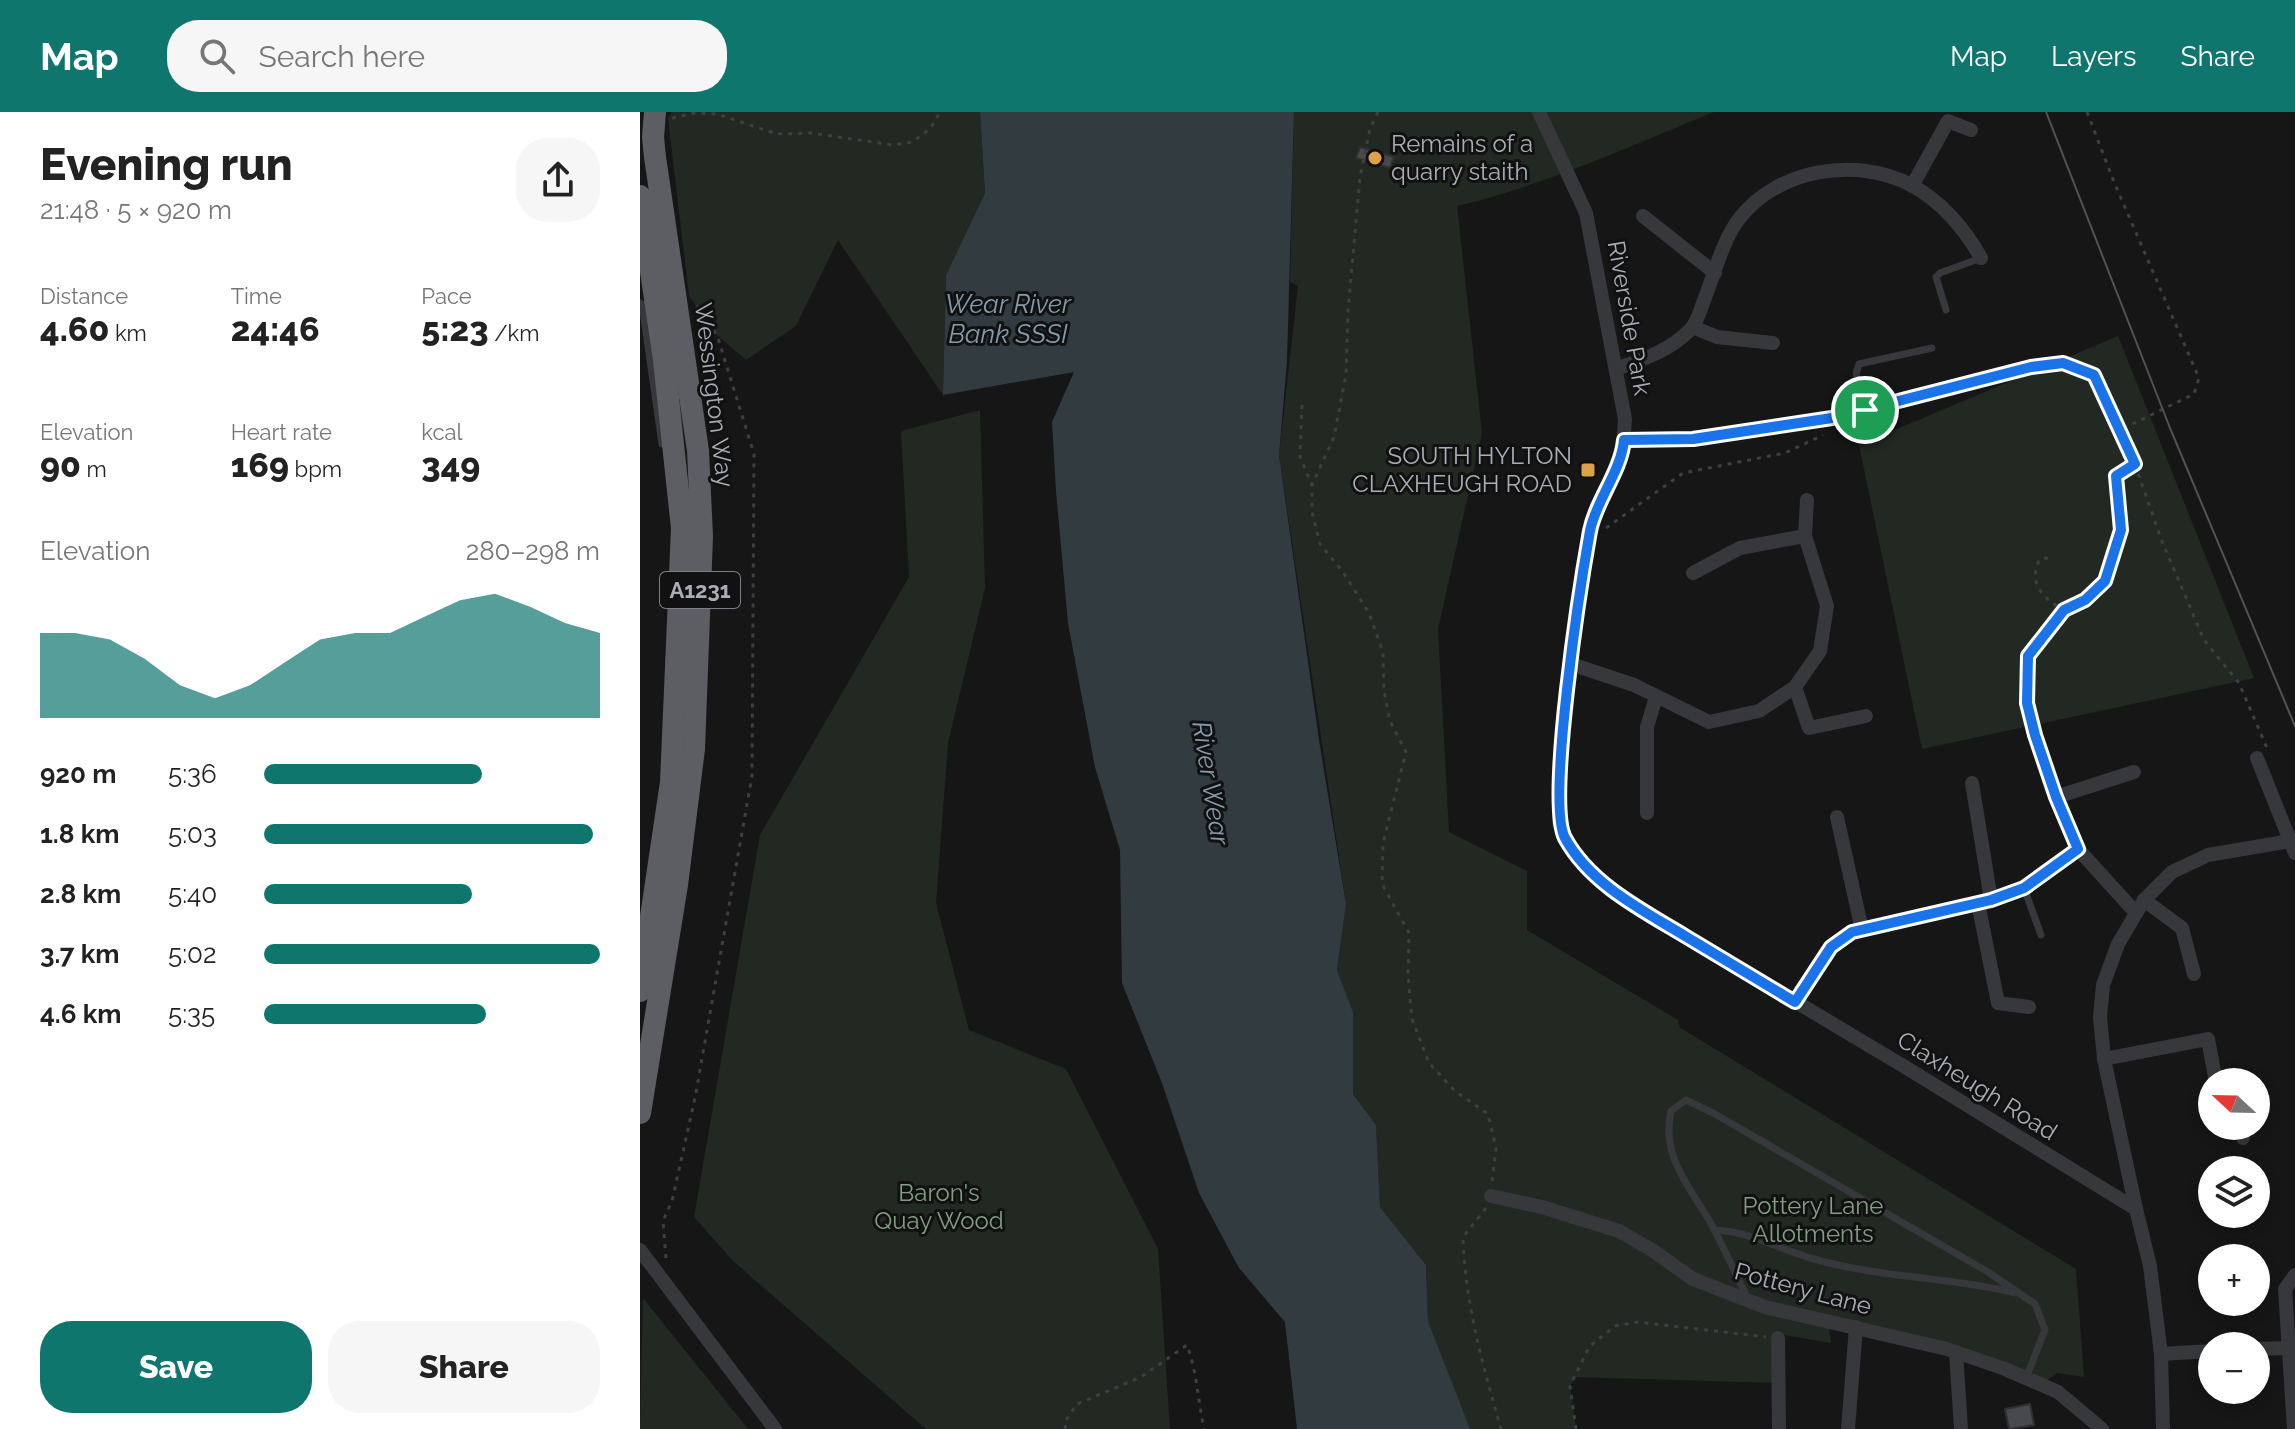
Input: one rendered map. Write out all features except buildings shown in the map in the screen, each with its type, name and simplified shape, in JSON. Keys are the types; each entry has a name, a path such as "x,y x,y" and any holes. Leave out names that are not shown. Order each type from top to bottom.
{"highway":[{"name":"Wessington Way","path":"640,1113 679,871 694,749 702,536 698,451 653,137 661,115"},
{"name":"Wessington Way","path":"640,196 682,528 671,782 640,991"}],"street":[{"name":"Riverside Park","path":"1539,112 1586,213 1625,419 1624,440 1591,527 1571,664 1559,777 1559,823"},
{"path":"1912,186 1948,121 1971,130"},
{"path":"1616,369 1666,351 1693,327 1738,220 1768,190 1791,180 1818,173 1851,171 1887,175 1912,186 1951,216 1969,236 1981,258"},
{"path":"1643,216 1715,273"},
{"path":"1693,327 1717,337 1773,343"},
{"path":"1624,440 1693,439 1832,418 1954,388"},
{"path":"1571,664 1634,685 1709,722 1759,711 1795,687 1820,651 1827,606 1805,536 1807,500"},
{"path":"1693,573 1740,548 1805,536"},
{"path":"1795,687 1809,728 1866,716"},
{"path":"1647,813 1647,727 1656,697"},
{"path":"2035,735 2078,849 2140,906 2182,928 2194,974"},
{"path":"2163,1429 2161,1354 2150,1266 2104,1059 2100,1017 2103,985 2118,944 2140,906 2172,872 2208,855 2292,847 2257,758"},
{"path":"2056,797 2134,772"},
{"path":"1972,783 1998,1003 2029,1007"},
{"path":"1837,817 1862,930"},
{"name":"Claxheugh Road","path":"1559,823 1578,858 1617,895 2136,1209"},
{"path":"1795,1002 1831,947 1852,932 1984,901 2024,888 2078,849"},
{"path":"2104,1059 2208,1039 2213,1068"},
{"name":"Pottery Lane","path":"1491,1196 1542,1207 1619,1231 1693,1279 1749,1301 1956,1352 2026,1378 2058,1392 2102,1429"},
{"path":"640,1250 775,1429"},
{"path":"2294,1429 2285,1289 2295,1275"},
{"path":"1848,1429 1856,1327"},
{"path":"1778,1338 1779,1429"},
{"path":"2270,1349 2287,1348"},
{"path":"1956,1352 1961,1429"},
{"path":"2161,1354 2198,1352"}],"lane":[{"path":"1946,310 1936,277 1981,258"},
{"path":"640,303 664,455 679,486"},
{"path":"1865,410 1856,374 1859,364 1932,348"},
{"path":"2024,888 2041,935"},
{"path":"1749,1301 1714,1230 1676,1169 1668,1125 1671,1111 1686,1100 1742,1129 1988,1272 2035,1304 2045,1330 2026,1378"},
{"path":"1714,1230 1746,1234 1815,1260 1984,1286 2022,1295"}],"path":[{"path":"661,115 716,113 777,134 811,133 893,145 912,142 930,129 940,112"},
{"path":"1312,485 1334,437 1346,375 1348,311 1360,177 1370,129 1378,112"},
{"path":"2087,112 2102,155 2199,378 2194,394 2120,430"},
{"path":"661,1277 666,1253 663,1221 672,1201 695,1098 752,776 754,454 717,335 689,296"},
{"path":"1954,388 2031,367 2063,363 2094,375 2135,464 2161,539 2204,640 2239,683"},
{"path":"1302,405 1300,457 1312,485 1312,512 1320,544 1343,572 1369,613 1383,652 1384,691 1390,721 1406,752 1383,843 1382,884 1409,933 1408,976 1412,1019 1429,1063 1455,1091 1488,1114 1496,1148 1491,1196 1486,1209 1463,1237 1463,1252 1479,1348 1501,1429"},
{"path":"1589,541 1683,473 1785,453 1826,433 1832,418"},
{"path":"2035,735 2027,703 2028,656 2064,610 2085,600 2105,581 2121,530 2116,476 2135,464"},
{"path":"2048,558 2040,559 2035,580 2039,590 2064,610"},
{"path":"1576,1429 1570,1386 1589,1347 1615,1326 1638,1322 1778,1338"},
{"path":"1066,1429 1064,1423 1077,1404 1141,1377 1187,1345 1195,1367 1204,1429"}],"green space":[{"path":"672,112 980,112 985,193 946,275 943,395 838,240 796,326 746,360 717,335 689,296 668,118"},
{"name":"Pottery Lane Allotments","path":"1294,112 1714,112 1555,176 1457,206 1482,433 1438,629 1449,832 1527,871 1527,930 1678,1020 1679,1027 2076,1269 2084,1377 2057,1373 2040,1385 2005,1369 1828,1322 1831,1343 1778,1334 1779,1383 1575,1377 1570,1387 1576,1429 1469,1429 1428,1321 1426,1265 1380,1207 1376,1125 1353,1094 1353,1012 1337,970 1346,904 1279,455 1298,286 1290,282"},
{"path":"2118,336 2254,678 1922,749 1859,445"},
{"name":"Baron's Quay Wood","path":"980,410 985,588 948,743 936,903 969,1030 1066,1069 1158,1249 1170,1429 926,1429 733,1261 694,1217 760,835 909,577 901,431"},
{"path":"643,1298 748,1429 640,1429"}],"water":[{"path":"980,112 1294,112 1287,361 1279,455 1319,740 1346,904 1337,970 1353,1012 1353,1094 1376,1125 1380,1207 1426,1265 1428,1321 1470,1429 1297,1429 1285,1322 1239,1268 1199,1193 1162,1083 1122,983 1120,850 1095,767 1068,623 1056,491 1052,422 1074,372 943,395 946,275 985,193"}],"tram line":[{"path":"2046,112 2170,428 2295,726"}],"place":[{"name":"Remains of a quarry staith","path":"1375,158"},
{"name":"SOUTH HYLTON CLAXHEUGH ROAD","path":"1588,470"}],"route":[{"path":"2063,363 2094,375 2135,464 2116,476 2121,530 2105,581 2085,600 2064,610 2028,656 2027,703 2035,735 2078,849 2024,888 1991,900 1852,932 1831,947 1795,1002 1617,895 1578,858 1565,837 1559,823 1559,777 1575,628 1591,527 1624,440 1693,439 1832,418 1865,410 2031,367 2063,363"}],"water label":[{"name":"Wear River Bank SSSI","path":"1008,319"},
{"name":"River Wear","path":"1211,783"}]}
